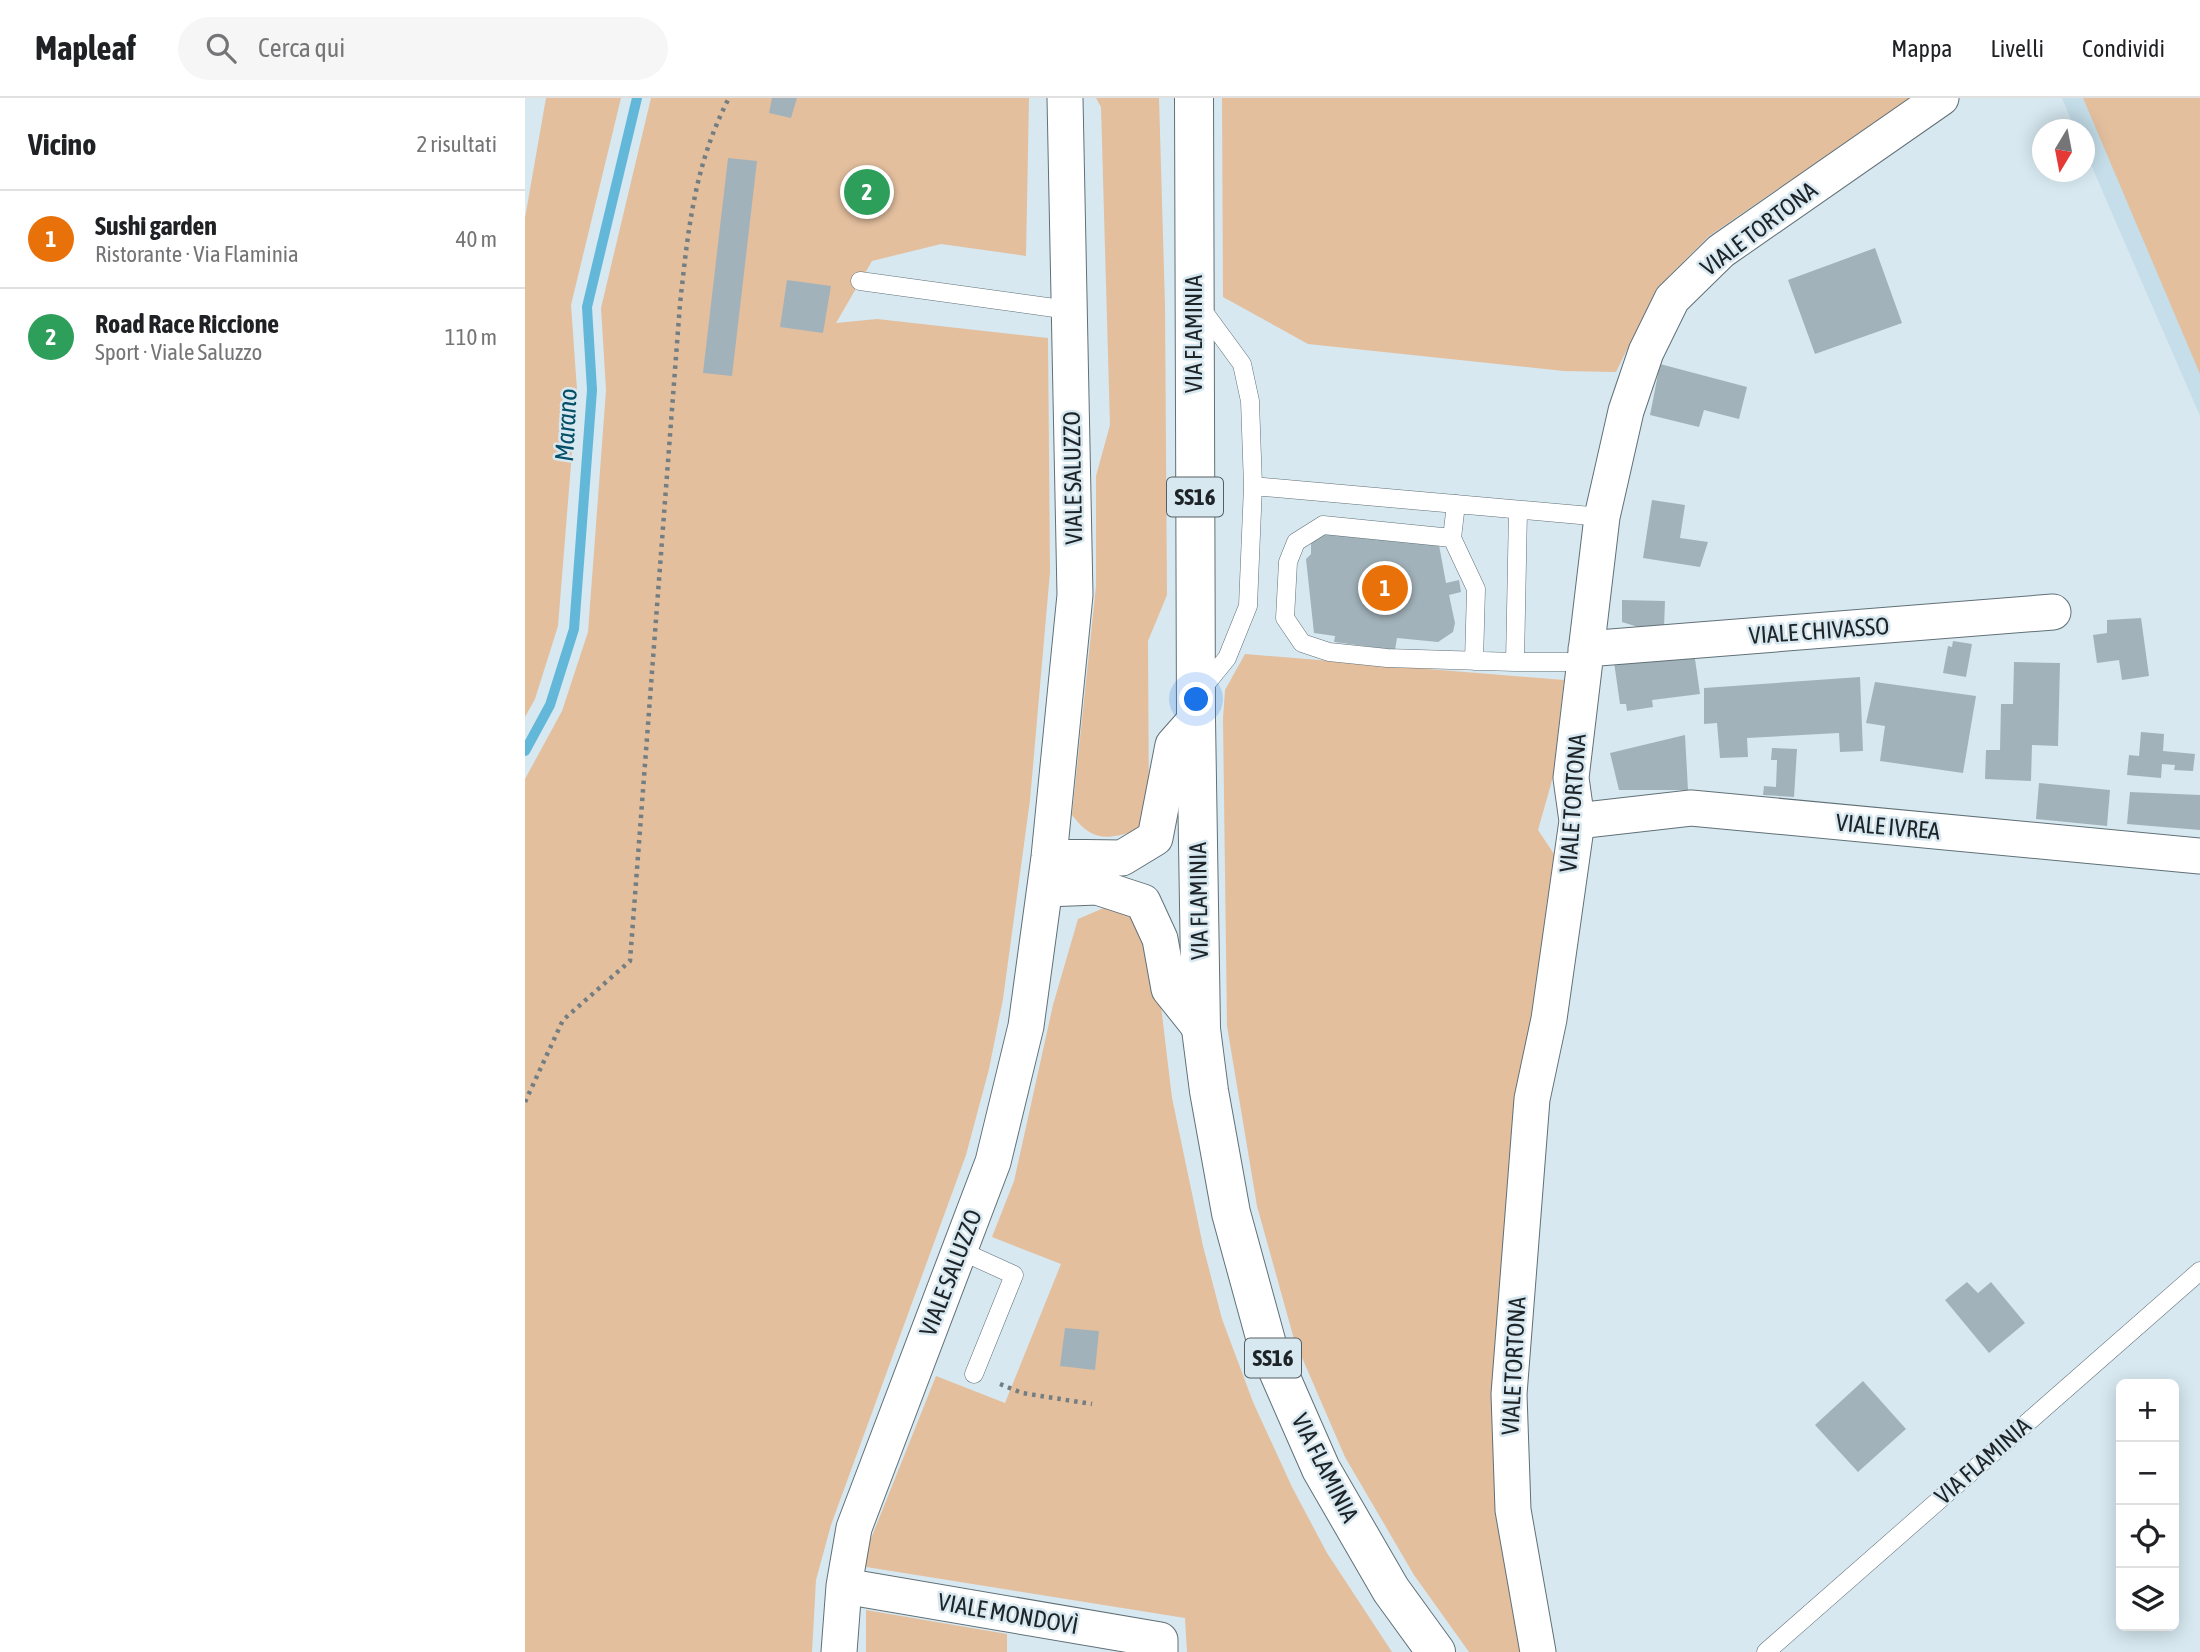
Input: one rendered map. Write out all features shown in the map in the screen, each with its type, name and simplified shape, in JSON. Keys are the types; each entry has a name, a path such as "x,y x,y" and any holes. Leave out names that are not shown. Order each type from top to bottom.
{"main road":[{"name":"VIA FLAMINIA","path":"1194,98 1196,707 1201,1029 1231,1213 1268,1348 1321,1469 1391,1590 1436,1652"}],"street":[{"name":"VIALE SALUZZO","path":"839,1652 844,1586 854,1528 993,1162 1026,1026 1047,873 1075,596 1065,98"},
{"name":"VIALE TORTONA","path":"1538,1652 1513,1510 1509,1394 1532,1099 1549,1019 1577,821 1571,778 1602,517 1626,411 1646,352 1672,299 1721,251 1941,98"},
{"name":"VIALE CHIVASSO","path":"1585,655 2053,612"},
{"path":"1047,873 1122,858 1155,838 1173,745 1196,707"},
{"name":"VIALE IVREA","path":"1577,821 1691,808 2200,856"},
{"path":"1047,873 1143,902 1160,939 1169,989 1201,1029"},
{"name":"VIALE MONDOVÌ","path":"844,1586 1160,1640 1160,1652"}],"lane":[{"path":"860,281 1069,310"},
{"path":"1194,298 1243,364 1250,401 1253,486 1248,606 1227,658 1196,707"},
{"path":"1253,486 1382,492 1602,517"},
{"path":"1449,500 1452,538 1476,589 1474,661"},
{"path":"1511,506 1515,662"},
{"path":"1452,538 1323,525 1296,542 1288,562 1285,618 1303,643 1328,652 1387,658 1515,662 1585,655"},
{"path":"960,1250 1014,1275 974,1374"},
{"name":"VIA FLAMINIA","path":"1766,1652 2200,1271"}],"path":[{"path":"525,1102 563,1020 630,961 680,304 691,202 714,127 729,98"},
{"path":"974,1374 1022,1393 1092,1404"}],"shaded area":[{"path":"546,98 621,98 571,305 577,390 558,626 535,699 525,717 525,218"},
{"path":"651,98 1029,98 1026,256 941,244 872,261 836,323 877,319 1048,338 1050,572 1030,800 1003,999 989,1069 966,1155 831,1525 816,1580 812,1652 525,1652 525,779 562,711 588,632 606,390 601,308"},
{"path":"1096,98 1159,98 1165,305 1167,595 1148,641 1149,810 1136,831 1107,837 1086,830 1072,815 1096,586 1096,476 1110,425 1101,107"},
{"path":"1222,98 1910,98 1709,236 1657,288 1616,372 1564,371 1308,344 1223,297"},
{"path":"2062,98 2200,98 2200,416 2095,174 2095,119 2071,119"},
{"path":"2083,98 2200,98 2200,374 2095,126 2095,119 2092,119"},
{"path":"1245,654 1564,680 1553,777 1538,830 1556,857 1535,1017 1519,1097 1524,1652 1469,1652 1414,1575 1345,1457 1294,1339 1257,1206 1227,1026 1223,719 1225,690"},
{"path":"1106,907 1135,917 1154,947 1172,1098 1203,1246 1222,1319 1253,1402 1292,1487 1327,1553 1392,1652 1187,1652 1185,1618 860,1566 936,1376 1005,1403 1061,1264 992,1237 1014,1181 1053,1005 1078,919"},
{"path":"866,1610 1007,1634 1007,1652 866,1652"}],"building":[{"path":"772,98 797,98 791,118 769,113"},
{"path":"728,158 757,161 732,376 703,373"},
{"path":"1875,248 1902,323 1815,354 1788,280"},
{"path":"787,280 831,286 823,333 780,327"},
{"path":"1660,364 1747,387 1739,419 1704,410 1699,427 1650,415"},
{"path":"1652,500 1685,505 1680,538 1708,542 1700,567 1643,558"},
{"path":"1323,529 1439,545 1446,583 1459,580 1461,592 1449,595 1455,623 1453,632 1438,642 1397,638 1395,650 1334,642 1335,636 1314,633 1306,559 1311,554 1311,535"},
{"path":"1622,600 1665,601 1664,628 1638,627 1622,622"},
{"path":"2141,618 2149,676 2122,680 2119,660 2097,663 2093,635 2107,633 2107,620"},
{"path":"1953,641 1972,644 1966,677 1943,673 1948,646 1952,647"},
{"path":"1694,652 1700,694 1652,700 1653,707 1627,711 1626,704 1620,704 1614,662"},
{"path":"2014,662 2060,663 2058,746 2032,745 2031,781 1985,779 1986,750 2000,750 2001,704 2013,704"},
{"path":"1860,677 1863,751 1840,752 1839,733 1747,738 1748,757 1720,758 1717,723 1704,724 1704,688"},
{"path":"1875,682 1976,696 1963,773 1880,761 1885,726 1866,723"},
{"path":"2141,732 2164,734 2163,751 2195,754 2193,771 2174,770 2175,765 2162,764 2161,778 2127,775 2129,755 2139,756"},
{"path":"1685,735 1688,790 1619,790 1610,753"},
{"path":"1772,748 1797,749 1794,797 1763,795 1764,786 1776,787 1777,760 1771,760"},
{"path":"2039,783 2110,790 2107,826 2036,819"},
{"path":"2130,792 2200,795 2200,830 2127,824"},
{"path":"1967,1282 1978,1293 1991,1282 2025,1323 1989,1353 1945,1300"},
{"path":"1065,1328 1099,1331 1095,1370 1060,1366"},
{"path":"1863,1381 1906,1429 1858,1472 1815,1425"}],"waterway":[{"name":"Marano","path":"525,751 550,705 574,629 592,390 587,307 637,98"}],"place":[{"name":"Road Race Riccione","path":"867,192"},
{"name":"Sushi garden","path":"1385,588"}]}
